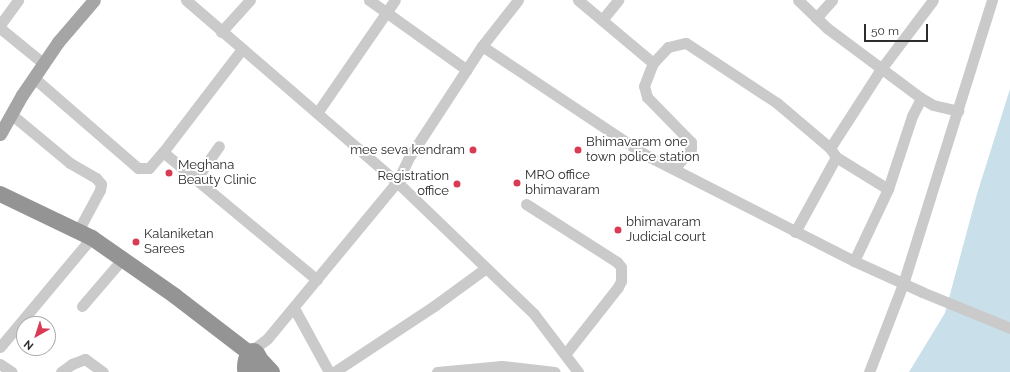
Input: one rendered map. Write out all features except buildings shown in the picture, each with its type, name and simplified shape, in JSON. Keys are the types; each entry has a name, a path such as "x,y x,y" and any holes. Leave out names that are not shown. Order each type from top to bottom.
{"highway":[{"path":"0,194 123,258 256,362"},
{"path":"0,202 83,237 231,343"}],"main road":[{"path":"0,134 34,78 94,0"}],"street":[{"path":"18,0 0,26 44,64"},
{"path":"186,0 221,32 397,182 534,314 566,353 578,372"},
{"path":"221,32 250,0"},
{"path":"369,0 467,70"},
{"path":"317,113 395,0"},
{"path":"256,362 267,339 397,182 408,159 482,46 518,0"},
{"path":"578,0 653,63"},
{"path":"602,20 618,0"},
{"path":"798,0 816,18 921,98 933,105 958,111"},
{"path":"816,18 832,0"},
{"path":"795,232 833,153 881,69 933,0"},
{"path":"869,372 903,284 992,0"},
{"path":"674,170 691,149 691,142 648,97 644,86 653,63 668,48 686,43 777,103 833,153 888,189"},
{"path":"482,46 644,154 795,232 903,284 1010,328"},
{"path":"34,78 138,168 149,168 242,49"},
{"path":"854,260 888,189 912,116 921,98"},
{"path":"0,347 83,237 101,184 96,178 70,163 11,114"},
{"path":"196,179 219,146"},
{"path":"163,152 317,280"},
{"path":"526,204 617,262 621,268 622,281 566,353"},
{"path":"82,306 119,263"},
{"path":"334,372 434,306 486,268"},
{"path":"294,308 329,372"},
{"path":"60,372 72,364 85,359 103,372"},
{"path":"0,364 12,372"},
{"path":"437,372 502,366 555,372"}],"water":[{"path":"1010,89 1010,372 909,372 945,313 977,194"}],"place":[{"name":"mee seva kendram","path":"473,150"},
{"name":"Bhimavaram one town police station","path":"578,150"},
{"name":"Meghana Beauty Clinic","path":"169,173"},
{"name":"MRO office bhimavaram","path":"517,183"},
{"name":"Registration office","path":"457,184"},
{"name":"bhimavaram Judicial court","path":"618,230"},
{"name":"Kalaniketan Sarees","path":"136,242"}]}
